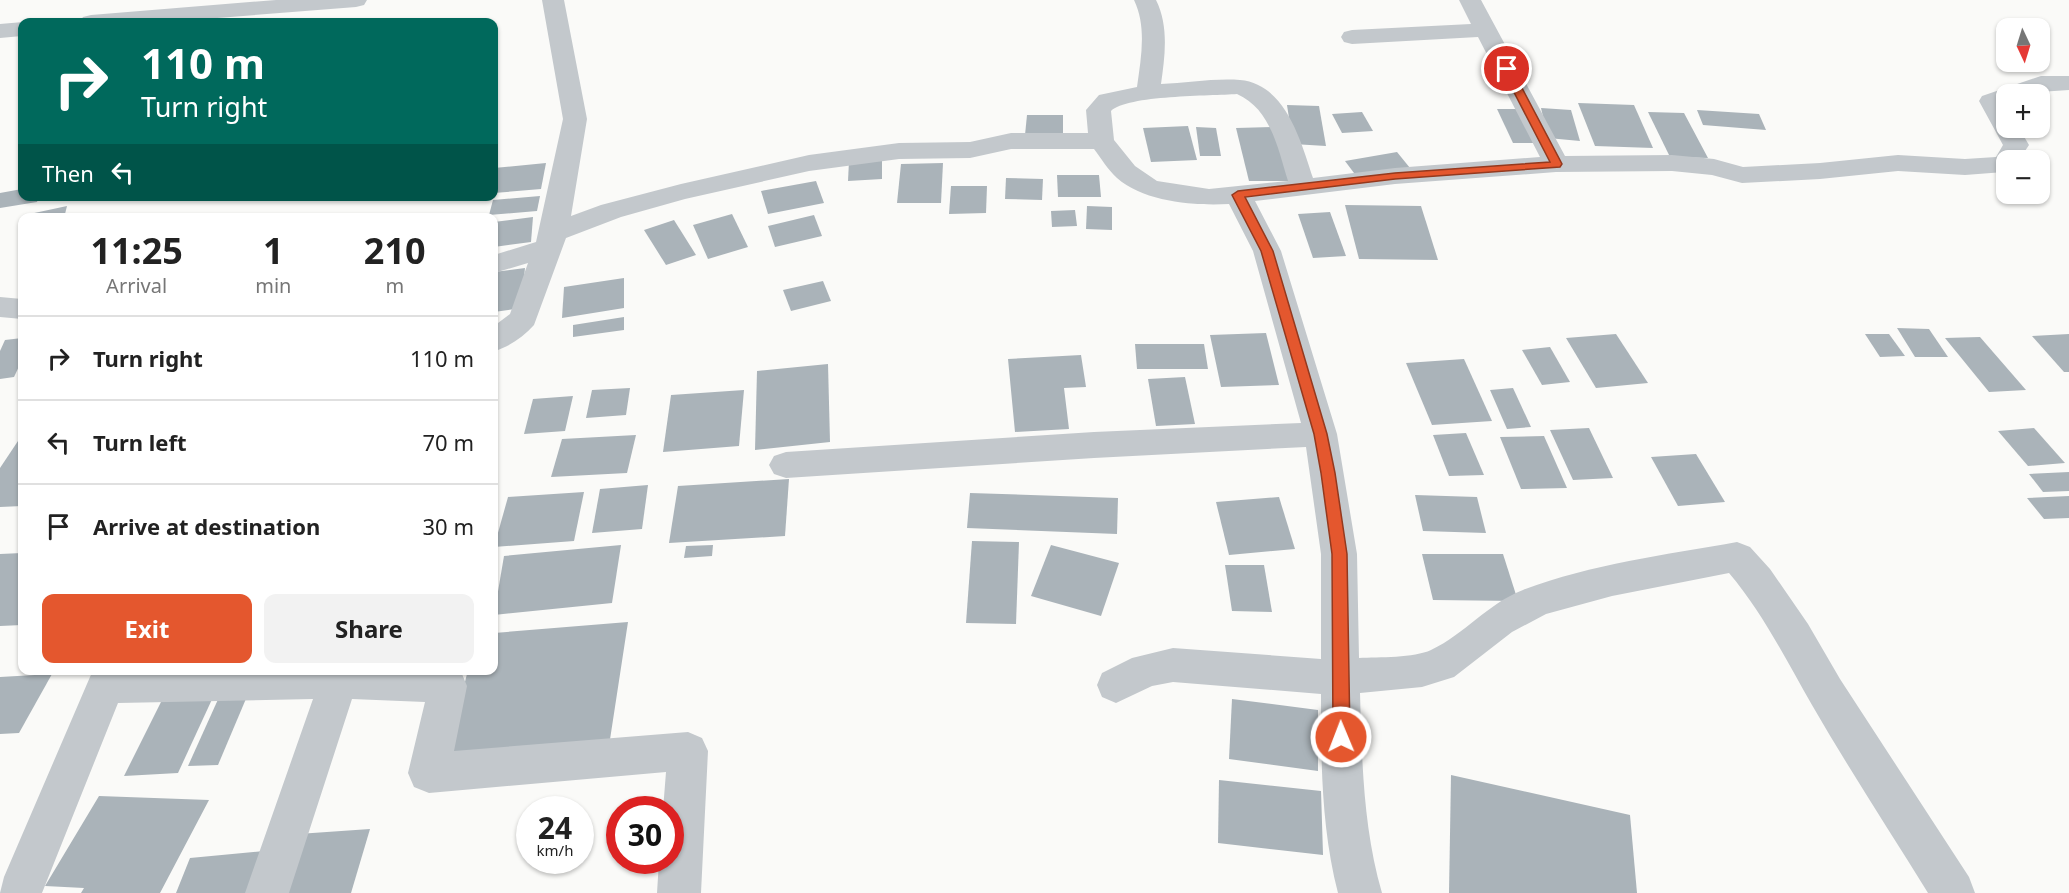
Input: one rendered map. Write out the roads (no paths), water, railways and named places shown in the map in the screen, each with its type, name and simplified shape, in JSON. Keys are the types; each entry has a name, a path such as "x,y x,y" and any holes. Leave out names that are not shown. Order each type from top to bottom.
{"street":[{"path":"139,18 356,0"},
{"path":"498,338 516,327 523,318 551,240 575,119 553,0"},
{"path":"1145,0 1154,39 1148,92"},
{"path":"1470,0 1557,164"},
{"path":"0,31 18,29"},
{"path":"1352,36 1486,30"},
{"path":"2038,84 2069,83"},
{"path":"1303,186 1281,123 1264,98 1252,90 1240,87 1148,92 1108,100 1098,110 1101,141 1126,172 1149,188 1209,197 1395,176 1557,164 1672,163 1714,167 1742,175 1820,171 1898,163 1965,167 2004,164 2016,145 2012,138"},
{"path":"1996,99 1991,101 1996,110"},
{"path":"498,262 631,205 809,164 899,150 970,150 1011,141 1101,141"},
{"path":"1238,195 1267,251 1321,434 1339,554 1342,757 1350,860 1360,893"},
{"path":"0,308 18,309"},
{"path":"786,465 1094,445 1321,434"},
{"path":"1116,685 1146,670 1173,665 1297,676 1340,677 1438,667 1471,644 1498,619 1537,600 1622,578 1737,557 1757,580 1795,636 1826,692 1953,893"},
{"path":"20,893 108,678 339,681 448,686 429,773 688,751 679,893"},
{"path":"267,893 339,681"}]}
